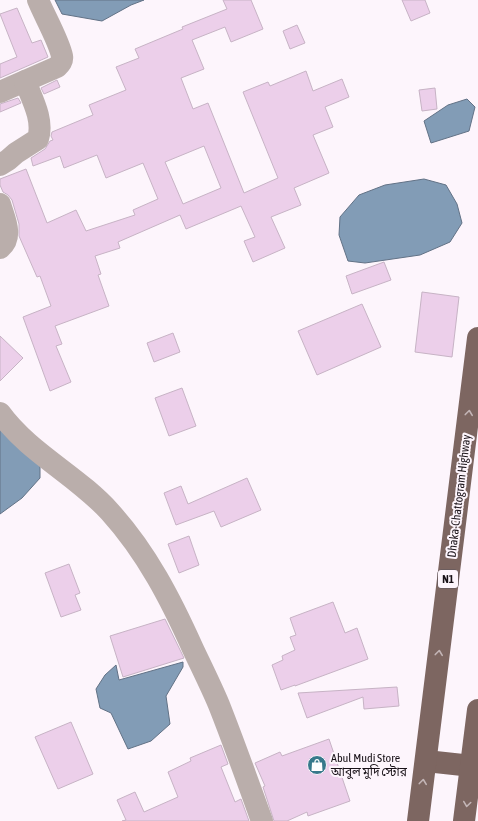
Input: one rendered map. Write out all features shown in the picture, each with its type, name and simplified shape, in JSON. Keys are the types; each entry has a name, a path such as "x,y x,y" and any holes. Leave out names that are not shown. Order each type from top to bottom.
{"highway":[{"name":"Dhaka-Chattogram Highway","path":"418,821 478,338"},
{"path":"464,821 473,778 478,710"},
{"path":"426,761 473,778"}],"street":[{"path":"0,92 57,67 61,63 62,57 38,0"},
{"path":"0,165 38,139 41,131 40,120 25,81"},
{"path":"0,204 8,229 7,240 0,248"},
{"path":"0,414 38,451 59,469 83,486 110,511 134,540 175,609 218,703 262,821"}],"water":[{"path":"55,0 144,0 131,5 102,21 62,14"},
{"path":"467,99 475,107 469,131 431,143 424,121 448,105"},
{"path":"424,179 446,185 457,204 462,223 450,242 420,255 365,263 348,261 339,235 340,217 359,195 385,185"},
{"path":"0,426 40,460 40,478 22,498 0,514"},
{"path":"183,662 183,667 166,696 170,724 151,741 128,749 111,713 100,708 96,689 105,675 116,665 119,680"}],"building":[{"path":"223,0 251,0 263,29 231,42 225,27 192,40 204,69 181,78 193,109 208,103 244,193 278,178 243,92 268,82 270,86 306,71 313,91 342,79 349,97 325,107 333,127 313,135 329,173 294,188 301,205 271,217 285,248 253,262 244,241 255,237 241,206 186,229 180,215 118,242 120,248 95,256 101,274 98,275 109,306 55,326 62,344 56,346 71,382 50,391 23,317 51,306 40,276 37,277 19,236 19,224 12,200 3,192 0,185 0,179 26,169 47,223 76,210 86,231 135,215 133,210 158,199 143,163 106,178 97,155 64,168 60,156 33,166 31,158 45,149 50,141 53,140 51,136 52,132 93,115 89,105 126,90 116,67 139,58 135,49 183,29 182,27 227,9","holes":["204,146 221,188 183,204 165,162"]},
{"path":"402,0 425,0 430,13 411,21"},
{"path":"17,8 32,43 41,40 48,57 0,78 0,64 17,57 0,14"},
{"path":"297,25 305,43 290,49 283,31"},
{"path":"57,80 60,87 44,94 41,88"},
{"path":"435,88 437,109 422,111 419,90"},
{"path":"18,98 21,103 0,112 0,104"},
{"path":"384,262 391,280 352,294 346,276"},
{"path":"422,292 459,297 452,357 415,352"},
{"path":"362,304 381,347 317,375 298,331"},
{"path":"173,333 180,352 154,362 147,343"},
{"path":"0,336 23,358 0,381"},
{"path":"182,388 196,426 169,436 155,398"},
{"path":"247,478 261,510 221,527 214,511 176,525 164,493 181,486 188,504"},
{"path":"189,536 199,565 179,573 168,544"},
{"path":"69,564 80,593 75,595 81,610 61,617 45,573"},
{"path":"333,602 345,633 357,628 368,659 281,690 272,665 283,660 282,656 295,650 290,637 296,635 290,618"},
{"path":"165,619 184,658 123,677 110,636"},
{"path":"397,687 399,706 364,709 363,697 307,718 298,693"},
{"path":"71,722 93,774 58,789 35,737"},
{"path":"329,739 350,801 308,816 307,812 287,821 274,821 263,787 265,786 255,763 280,752 282,756"},
{"path":"221,745 228,764 221,767 235,802 241,799 249,821 122,821 126,820 117,800 135,792 144,812 178,797 168,772 191,761 190,758"}],"place":[{"name":"Abul Mudi Store আবুল মুদি স্টোর","path":"317,765"}]}
